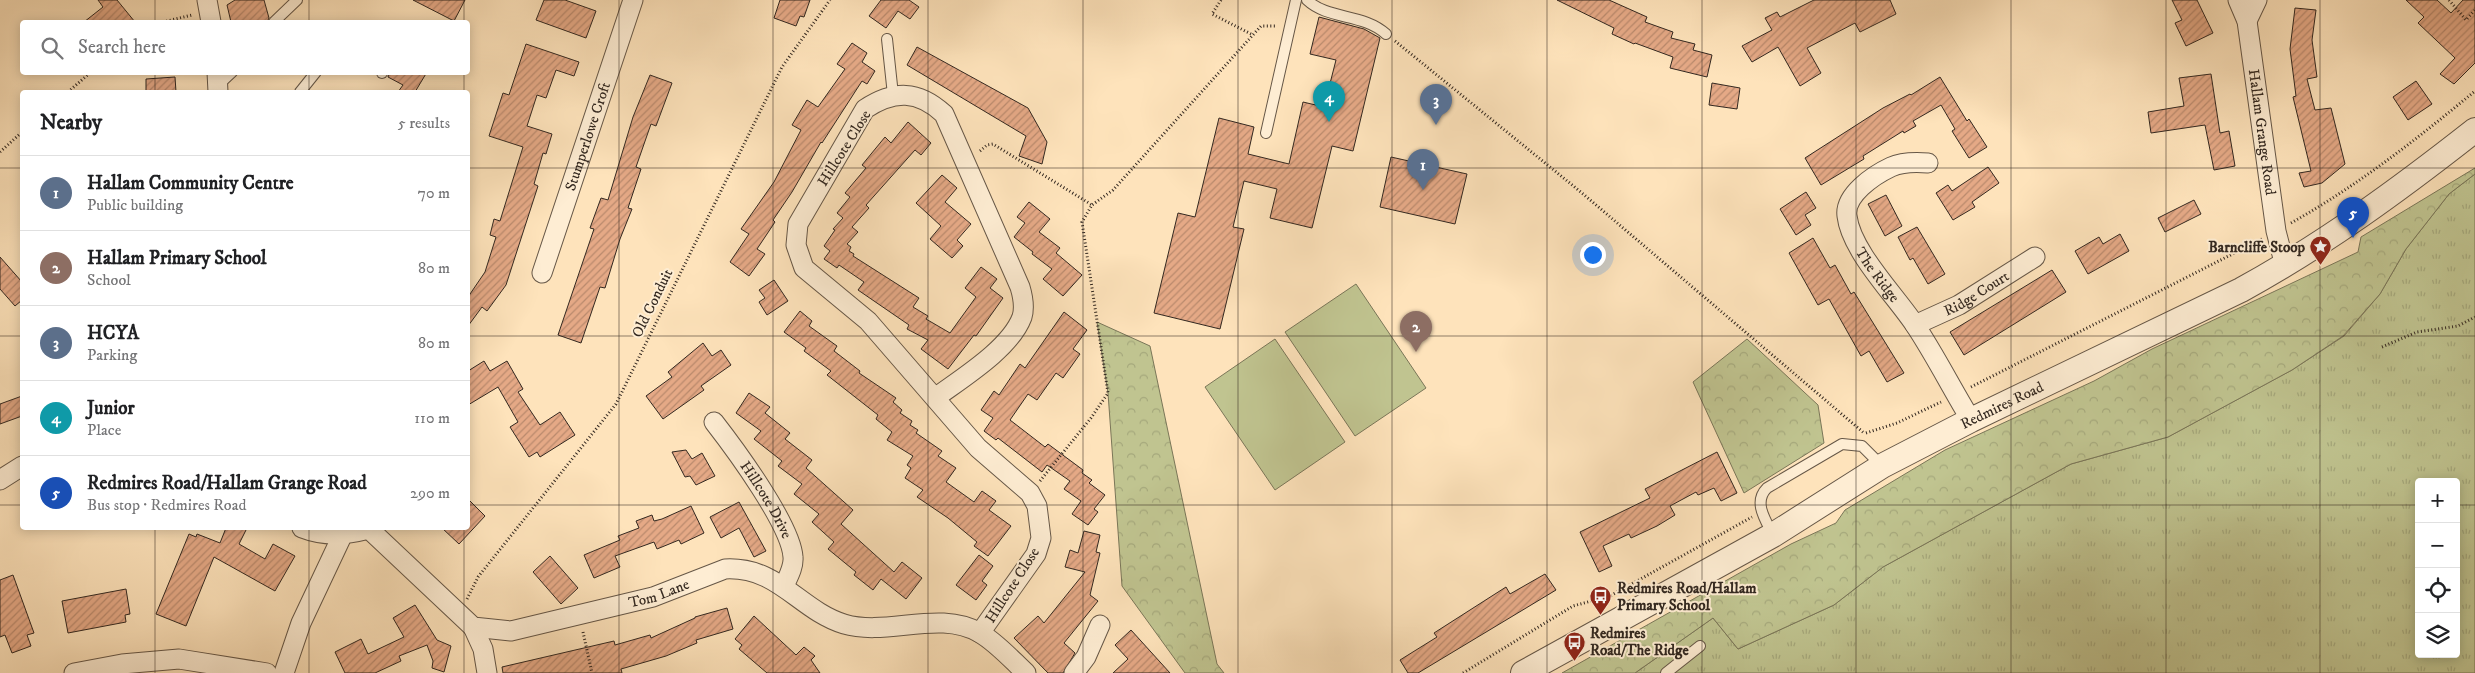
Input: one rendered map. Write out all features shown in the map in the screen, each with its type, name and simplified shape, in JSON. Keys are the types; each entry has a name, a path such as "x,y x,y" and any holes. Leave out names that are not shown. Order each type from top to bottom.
{"street":[{"name":"Stumperlowe Croft","path":"542,273 633,0"},
{"name":"Hallam Grange Road","path":"2238,0 2247,21 2276,232 2285,266"},
{"path":"2247,21 2257,0"},
{"name":"Hillcote Close","path":"935,398 1000,347 1014,332 1022,317 1024,302 1020,287 944,114 923,99 907,95 893,96 878,100 865,109 798,224 796,245 804,268 868,321 978,448 1030,493 1038,506 1041,538 1036,554 980,633"},
{"name":"Redmires Road","path":"1523,673 1773,535 1889,462 1970,420 2241,290 2285,266 2345,228 2475,130"},
{"name":"The Ridge","path":"1928,162 1911,162 1891,167 1862,186 1851,199 1846,214 1851,231 1871,267 1915,325 1970,420"},
{"name":"Ridge Court","path":"1915,325 1959,304 2035,257"},
{"name":"Hillcote Drive","path":"714,422 733,446 785,532 793,558 784,586"},
{"path":"0,480 20,467"},
{"path":"307,530 342,536 362,530"},
{"path":"370,530 473,627 483,649 486,673"},
{"path":"284,673 301,623 342,536"},
{"name":"Tom Lane","path":"473,627 511,631 653,597 725,569 748,570 768,577 784,586 818,612 844,624 868,628 950,623 980,633 1026,673"},
{"path":"1074,673 1086,657 1100,625"},
{"path":"74,673 122,664 179,659 268,673"}],"lane":[{"path":"276,20 297,0"},
{"path":"1266,133 1296,0"},
{"path":"1307,0 1312,5 1334,13 1375,24 1386,34"},
{"path":"887,40 893,96"},
{"path":"218,83 228,75"},
{"path":"302,90 314,75"},
{"path":"1773,535 1759,506 1761,494 1767,488 1842,444 1854,443 1862,446 1889,462"},
{"path":"1666,673 1700,646"}],"path":[{"name":"Old Conduit","path":"467,598 478,577 616,404 782,67 830,0"},
{"path":"1221,0 1212,14 1253,35"},
{"path":"2449,0 2466,20 2475,10"},
{"path":"171,20 209,11"},
{"path":"1030,493 1091,418 1108,392 1082,222 1092,205 1113,190 1261,26 1289,27"},
{"path":"1386,34 1582,193 1865,434 1889,462"},
{"path":"70,90 88,75"},
{"path":"1854,443 1865,434 1896,423 1956,395 2276,232 2327,203 2441,119 2475,90"},
{"path":"0,152 20,134"},
{"path":"967,164 987,145 993,144 1092,205"},
{"path":"2382,347 2417,332 2458,326 2475,318"},
{"path":"1463,673 1573,606 1610,596 1762,512"},
{"path":"580,614 592,673"}],"green space":[{"path":"2475,168 2475,174 2449,194 2406,249 2380,294 2343,336 2292,370 2168,437 2071,464 1883,567 1834,605 1738,649 1713,618 1635,673 1562,673 1791,544 1836,523 1845,510 1945,450 2094,381 2152,349 2358,252 2361,237"},
{"path":"2475,174 2475,673 1635,673 1713,618 1738,649 1834,605 1883,567 2071,464 2168,437 2292,370 2344,336 2380,294 2406,249 2449,194"},
{"path":"1356,284 1426,388 1355,436 1285,332"},
{"path":"1097,322 1150,346 1217,664 1224,673 1185,673 1122,586 1108,393"},
{"path":"1275,339 1345,442 1275,490 1205,387"},
{"path":"1747,339 1818,405 1824,443 1744,493 1693,382"}],"building":[{"path":"98,0 117,0 133,20 87,20 103,7"},
{"path":"235,0 264,0 269,18 268,20 231,20 227,5"},
{"path":"413,0 465,0 455,20"},
{"path":"544,0 565,0 596,11 586,38 536,20"},
{"path":"780,0 810,0 804,17 800,16 796,26 774,18"},
{"path":"881,0 909,0 919,7 910,19 898,11 886,28 869,16"},
{"path":"1557,0 1609,0 1647,17 1645,22 1673,32 1671,38 1695,44 1693,50 1712,55 1707,77 1670,68 1673,57 1634,44 1612,34 1614,28"},
{"path":"1814,0 1890,0 1896,14 1860,32 1855,23 1807,48 1821,73 1800,86 1778,47 1752,62 1742,46 1772,30 1765,18 1777,12 1780,17"},
{"path":"2172,0 2197,0 2213,33 2186,46 2175,23 2182,20"},
{"path":"2406,0 2437,0 2451,13 2463,0 2475,0 2475,63 2454,84 2440,74 2455,58 2418,23 2424,17"},
{"path":"2295,8 2316,10 2312,40 2317,77 2307,79 2315,110 2331,108 2345,164 2322,183 2304,187 2299,173 2311,171 2293,97 2296,96 2290,49"},
{"path":"1319,17 1364,29 1380,38 1353,151 1332,146 1312,228 1270,218 1277,189 1244,181 1233,227 1244,229 1220,329 1154,313 1178,213 1195,217 1219,118 1254,127 1248,154 1289,164 1303,102 1324,107 1336,60 1310,54"},
{"path":"852,43 867,53 862,62 875,71 867,84 862,81 821,142 792,192 773,220 775,222 757,249 765,254 749,276 730,262 749,234 741,229 774,182 801,130 792,125 807,100 818,107 845,69 837,64"},
{"path":"526,44 579,62 574,76 556,70 546,98 537,95 527,126 552,134 546,154 543,153 534,184 538,186 506,285 487,311 482,307 470,323 470,294 485,272 496,237 490,235 494,219 500,221 523,147 489,136 503,93 509,95"},
{"path":"917,47 1028,108 1047,142 1042,164 1019,156 1026,136 907,65"},
{"path":"2211,74 2220,133 2229,131 2235,166 2214,170 2205,125 2151,133 2148,112 2184,106 2179,78"},
{"path":"388,75 425,75 416,90 399,90 403,85 388,77"},
{"path":"650,75 672,83 656,126 651,124 636,167 641,169 628,208 632,209 620,239 605,288 600,287 581,343 558,335 594,229 590,228 601,198 608,200 633,117"},
{"path":"175,77 176,90 146,90 146,79"},
{"path":"1940,77 1967,121 1969,119 1987,147 1969,158 1952,131 1955,129 1941,105 1913,121 1916,126 1904,133 1903,131 1863,156 1864,159 1821,185 1805,158 1883,108 1911,95"},
{"path":"2416,81 2432,104 2408,120 2393,97"},
{"path":"1712,83 1740,88 1737,109 1709,105"},
{"path":"908,122 931,143 921,155 915,150 866,205 869,208 852,227 858,232 847,244 851,247 849,251 854,254 853,256 919,298 913,307 928,316 926,319 950,333 976,297 965,288 981,267 997,279 990,288 1003,298 976,336 974,335 948,369 921,349 928,340 907,329 909,325 858,290 864,282 839,265 837,268 824,259 830,251 824,246 835,230 833,229 843,218 837,213 850,197 845,193 866,168 862,165 885,137 891,143"},
{"path":"1391,157 1467,174 1455,224 1380,207"},
{"path":"1988,167 1999,183 1972,202 1975,207 1953,220 1936,193 1948,185 1952,191"},
{"path":"942,175 957,188 945,202 971,224 957,240 963,246 952,258 930,239 941,226 916,203"},
{"path":"1806,192 1816,208 1805,215 1811,225 1796,235 1780,209"},
{"path":"1886,195 1902,226 1885,236 1868,204"},
{"path":"2194,200 2201,214 2165,232 2158,218"},
{"path":"1029,202 1050,219 1039,232 1060,248 1056,253 1082,275 1063,296 1043,279 1052,269 1014,237 1025,223 1017,217"},
{"path":"1917,227 1945,274 1928,284 1913,258 1910,260 1898,237"},
{"path":"2120,234 2129,251 2088,274 2075,251 2099,237 2103,244"},
{"path":"1813,238 1830,268 1835,265 1851,294 1854,292 1904,373 1887,382 1869,351 1861,356 1829,299 1818,305 1789,253"},
{"path":"0,257 20,280 20,302 15,306 0,289"},
{"path":"2052,270 2066,292 1964,355 1950,332"},
{"path":"774,280 788,301 767,315 759,302 765,298 759,290"},
{"path":"800,311 812,321 809,326 837,346 834,351 860,371 859,373 896,398 893,402 902,410 900,413 912,421 910,425 918,430 916,433 942,451 938,456 956,468 946,482 974,502 982,491 996,501 989,510 1011,526 988,556 974,546 977,542 948,518 917,497 923,490 905,478 911,468 907,465 913,456 887,440 892,432 876,419 878,415 827,375 831,371 804,351 806,348 784,332"},
{"path":"1064,312 1087,330 1073,349 1080,354 1063,378 1056,373 1037,400 1028,394 1010,420 1045,447 1048,444 1083,470 1082,473 1092,480 1089,483 1105,495 1094,509 1098,512 1088,525 1072,514 1081,501 1064,489 1070,481 1047,465 1042,472 998,438 996,440 984,431 993,418 981,410 994,391 999,395 1020,364 1025,368"},
{"path":"703,343 712,356 721,350 731,365 701,386 704,390 663,419 646,396 672,377 668,372"},
{"path":"484,361 490,371 507,361 523,389 518,392 540,425 560,412 575,435 540,457 537,452 529,457 510,427 518,422 498,387 470,404 470,370"},
{"path":"749,393 770,407 765,413 790,433 785,439 812,460 806,468 853,510 841,524 894,572 902,562 922,578 906,599 881,579 873,590 854,575 856,572 828,549 834,542 812,522 819,514 794,494 802,484 778,466 782,461 754,439 761,431 736,413"},
{"path":"20,397 20,417 0,424 0,404"},
{"path":"686,450 692,459 702,453 715,476 696,485 690,476 685,477 672,452"},
{"path":"1717,452 1737,493 1721,501 1714,488 1698,495 1696,492 1670,506 1675,515 1657,526 1631,538 1629,534 1603,546 1612,566 1599,572 1580,532 1650,498 1645,489"},
{"path":"470,501 485,516 459,544 444,530 470,530"},
{"path":"739,502 766,551 754,557 739,528 721,538 710,517"},
{"path":"691,506 704,533 681,544 679,540 657,549 654,542 615,556 620,567 594,578 584,555 620,540 618,536 639,528 636,521 652,515 654,521 662,519"},
{"path":"225,530 246,530 239,544 265,559 273,544 295,556 275,591 214,557 186,626 156,614 189,534 196,537 197,534 220,543"},
{"path":"1084,531 1100,535 1096,552 1100,553 1090,595 1098,601 1064,643 1075,653 1063,673 1048,673 1014,638 1038,616 1044,623 1085,572 1065,567 1070,550 1078,553"},
{"path":"979,555 993,566 982,581 987,585 976,600 956,585"},
{"path":"550,556 578,588 561,604 533,572"},
{"path":"1545,574 1556,590 1418,673 1408,673 1400,660 1437,637 1434,633 1506,587 1510,594"},
{"path":"13,575 34,633 27,635 31,646 12,653 5,635 0,637 0,580"},
{"path":"126,589 130,614 125,615 126,622 68,633 62,601"},
{"path":"415,605 437,640 451,646 444,672 432,668 433,661 427,645 399,656 401,661 375,673 345,673 335,652 361,639 368,654 404,637 393,618"},
{"path":"727,608 733,629 696,640 697,643 666,656 621,669 622,673 503,673 502,667 614,641 615,645 650,635 651,638 695,617"},
{"path":"754,616 796,655 804,647 815,656 811,660 820,673 767,673 739,649 742,645 735,639"},
{"path":"1131,630 1170,673 1113,673 1128,659 1115,645"}],"place":[{"name":"Junior","path":"1329,122"},
{"name":"HCYA","path":"1436,125"},
{"name":"Hallam Community Centre","path":"1423,190"},
{"name":"Redmires Road/Hallam Grange Road","path":"2353,238"},
{"name":"Barncliffe Stoop","path":"2321,266"},
{"name":"Hallam Primary School","path":"1416,352"},
{"name":"Redmires Road/Hallam Primary School","path":"1601,616"},
{"name":"Redmires Road/The Ridge","path":"1574,661"}]}
